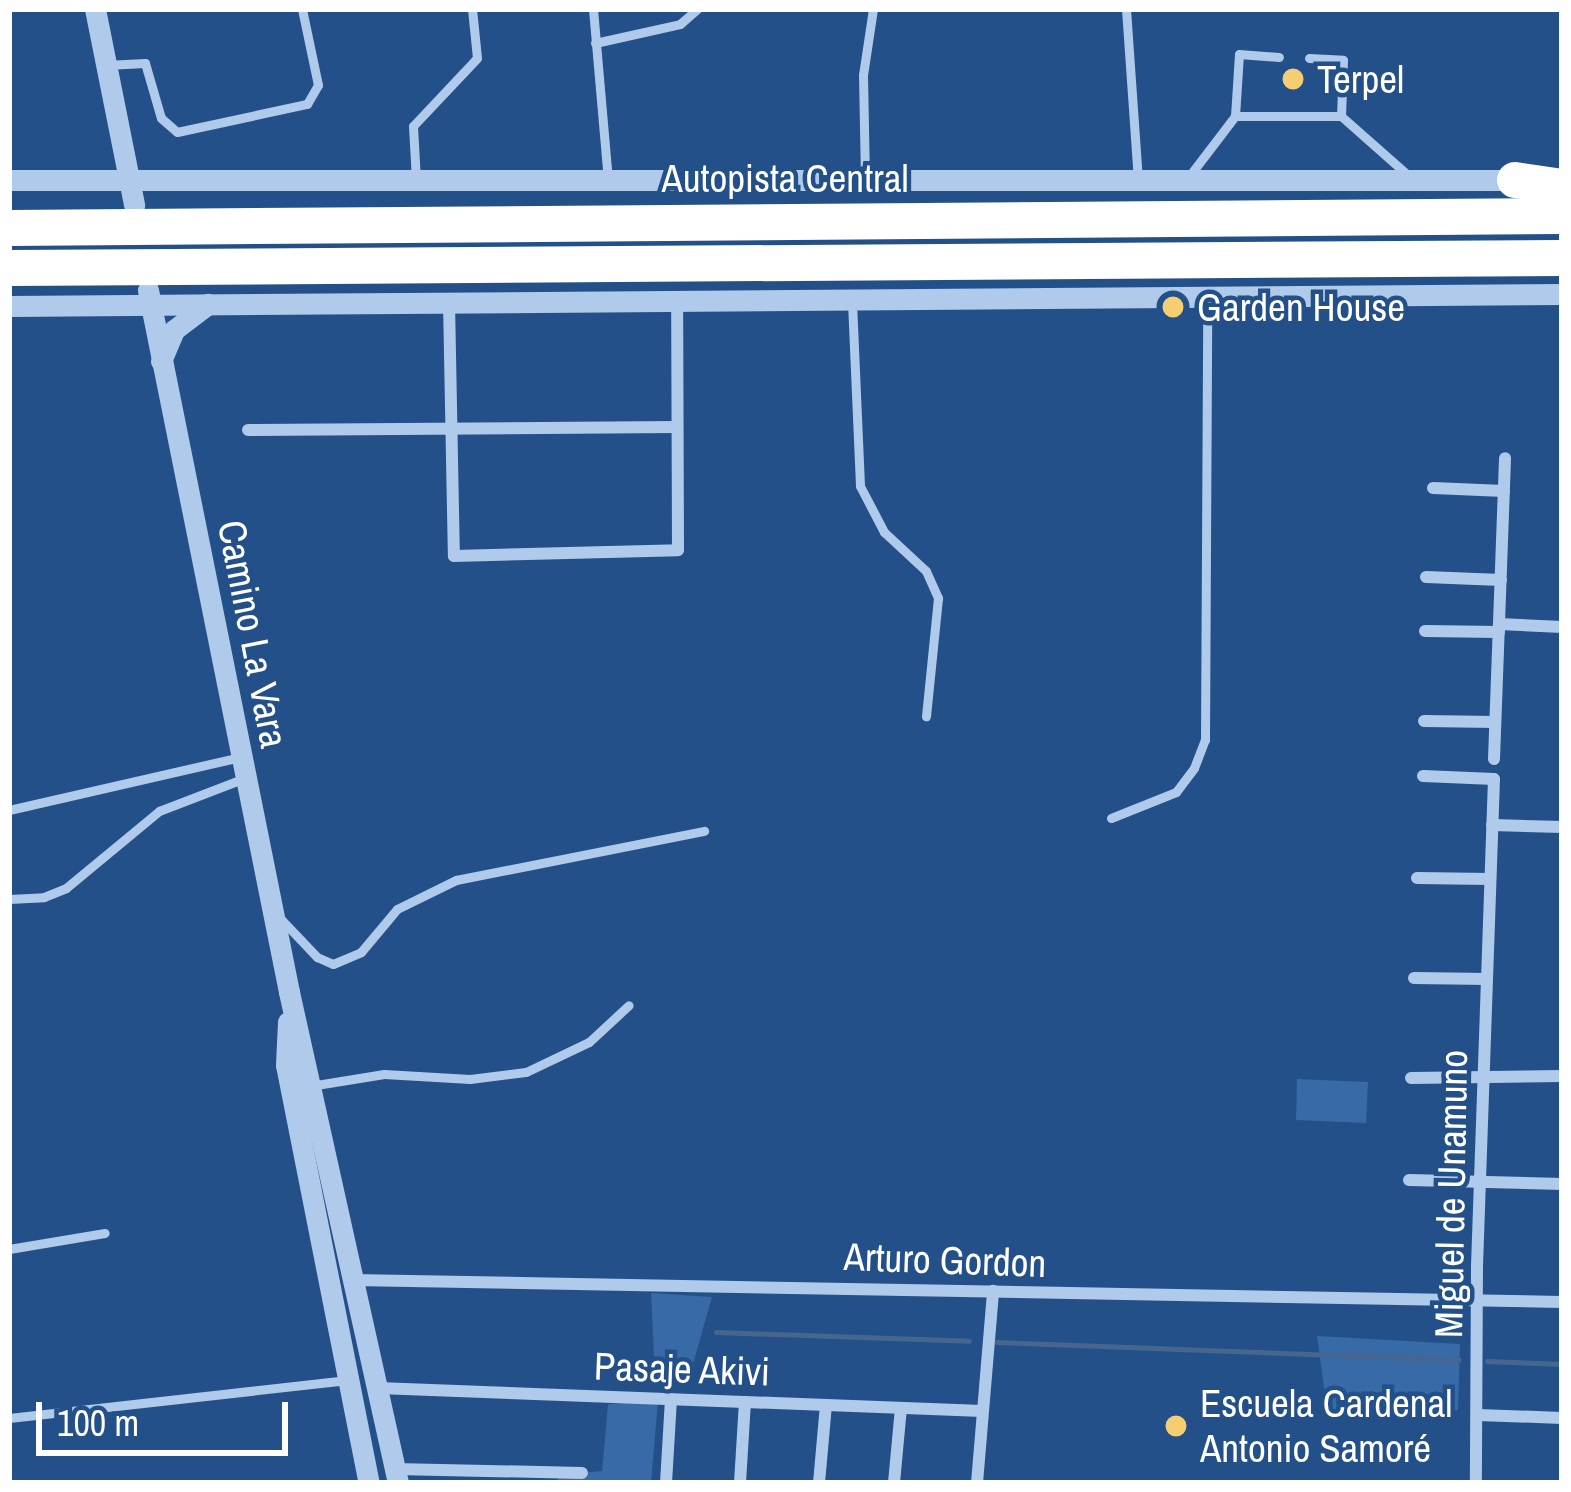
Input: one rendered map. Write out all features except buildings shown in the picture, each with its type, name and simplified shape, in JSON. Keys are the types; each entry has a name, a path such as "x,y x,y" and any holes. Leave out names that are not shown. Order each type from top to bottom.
{"highway":[{"path":"1515,180 1562,183"},
{"name":"Autopista Central","path":"9,228 1562,216"},
{"name":"Autopista Central","path":"9,268 1562,258"}],"street":[{"path":"95,9 134,205"},
{"path":"9,180 1515,180"},
{"path":"9,306 148,296 212,302 1562,294"},
{"name":"Camino La Vara","path":"148,296 309,1087 348,1380 369,1483"},
{"path":"449,300 454,556 678,550 676,298"},
{"path":"160,361 174,329 212,302"},
{"path":"248,430 677,427"},
{"path":"1494,759 1505,458"},
{"path":"1433,488 1504,491"},
{"path":"1426,578 1501,580"},
{"path":"1425,631 1562,627"},
{"path":"1424,721 1496,722"},
{"name":"Miguel de Unamuno","path":"1423,776 1493,779 1476,1483"},
{"path":"1492,825 1562,827"},
{"path":"1417,878 1490,879"},
{"path":"1414,978 1487,979"},
{"name":"Camino La Vara","path":"289,992 286,1065 338,1280 378,1388 397,1476"},
{"path":"1411,1078 1562,1076"},
{"path":"1409,1180 1562,1184"},
{"name":"Arturo Gordon","path":"338,1280 1562,1302"},
{"path":"977,1483 993,1291"},
{"name":"Pasaje Akivi","path":"378,1388 983,1411"},
{"path":"667,1483 671,1399"},
{"path":"740,1483 745,1402"},
{"path":"820,1483 826,1405"},
{"path":"894,1483 902,1408"},
{"path":"1478,1415 1562,1418"},
{"path":"397,1476 582,1473"}],"lane":[{"path":"106,65 145,63 161,118 177,132 307,104 318,85 302,9"},
{"path":"416,180 413,126 477,58 472,9"},
{"path":"593,9 608,181"},
{"path":"595,43 680,24 697,9"},
{"path":"865,178 863,75 873,9"},
{"path":"1126,9 1138,179"},
{"path":"1186,179 1235,116 1239,54 1279,57"},
{"path":"1309,58 1343,60 1341,116"},
{"path":"1235,116 1341,116 1414,180"},
{"path":"1111,818 1176,792 1194,768 1205,740 1207,294"},
{"path":"852,296 860,485 875,520 926,571 938,598 926,716"},
{"path":"9,810 243,767"},
{"path":"9,899 44,897 66,888 159,811 243,767"},
{"path":"273,914 291,925 316,957 333,964 361,952 398,909 456,880 704,831"},
{"path":"309,1087 384,1075 470,1079 526,1072 589,1042 629,1004"},
{"path":"9,1249 105,1234"},
{"path":"9,1418 348,1380"}],"shaded area":[{"path":"1297,1079 1368,1082 1366,1123 1296,1120"},
{"path":"651,1293 712,1297 689,1378 655,1378"},
{"path":"1317,1336 1460,1344 1458,1410 1327,1410"},
{"path":"658,1401 651,1483 558,1483 558,1475 602,1471 608,1404"}],"waterway":[{"path":"716,1332 969,1341"},
{"path":"997,1342 1459,1360"},
{"path":"1487,1361 1562,1364"}],"place":[{"name":"Terpel","path":"1293,79"},
{"name":"Garden House","path":"1173,307"},
{"name":"Escuela Cardenal Antonio Samoré","path":"1176,1426"}]}
